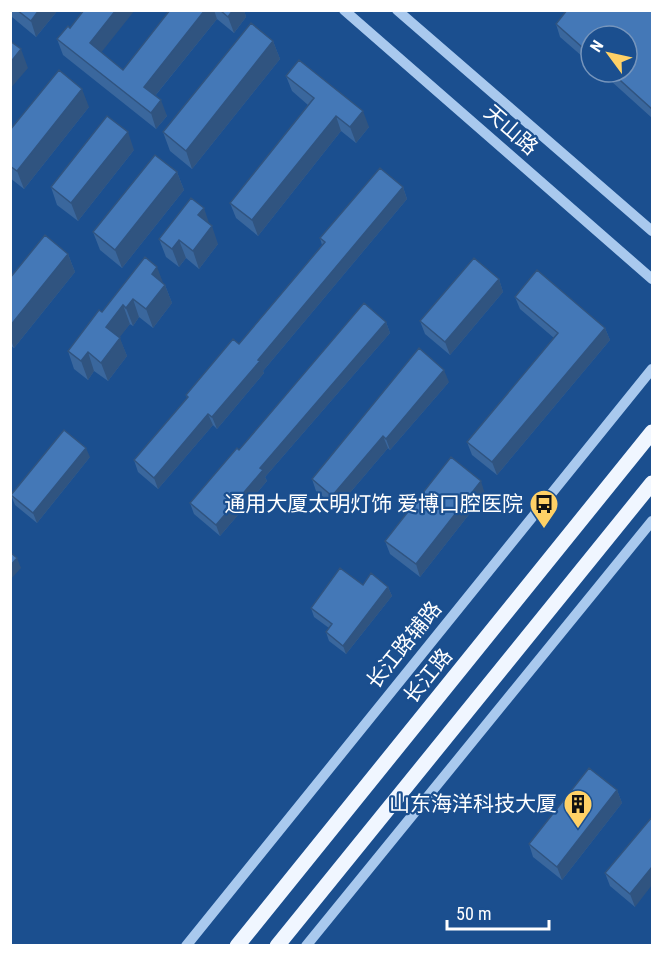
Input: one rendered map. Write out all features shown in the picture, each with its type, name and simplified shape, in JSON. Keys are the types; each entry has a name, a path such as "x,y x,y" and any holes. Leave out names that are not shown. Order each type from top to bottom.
{"main road":[{"name":"长江路","path":"237,945 652,432"},
{"path":"277,945 652,483"}],"street":[{"name":"天山路","path":"344,10 652,279"},
{"name":"天山路","path":"396,10 652,231"},
{"name":"长江路辅路","path":"186,945 652,369"},
{"path":"306,945 652,521"}],"building":[{"path":"17,10 39,10 31,21"},
{"path":"84,10 116,10 90,43 123,70 170,10 205,10 144,87 161,100 151,113 57,39 68,26 70,28"},
{"path":"220,10 233,10 228,17"},
{"path":"567,10 652,10 652,109 624,84 639,84 639,24 579,24 579,44 556,24"},
{"path":"251,23 273,41 186,151 163,132"},
{"path":"10,41 21,49 10,63"},
{"path":"299,60 363,111 350,127 336,116 252,220 230,203 314,98 286,76"},
{"path":"59,70 82,89 17,171 10,166 10,130"},
{"path":"107,116 128,132 71,203 51,187"},
{"path":"155,155 177,172 115,250 93,232"},
{"path":"380,168 403,187 258,360 260,361 212,417 208,414 154,478 134,460 188,397 186,395 233,339 239,344 325,242 320,238"},
{"path":"191,198 204,208 198,215 212,226 193,251 179,240 172,249 159,239"},
{"path":"45,235 68,254 10,326 10,278"},
{"path":"145,257 157,267 152,274 165,285 146,309 133,299 126,308 123,305 106,327 120,338 101,363 88,352 81,361 68,351 99,310 102,312"},
{"path":"474,258 499,279 445,342 420,321"},
{"path":"537,270 605,328 492,462 467,442 558,333 515,297"},
{"path":"364,303 386,322 260,468 263,470 216,525 190,503 237,448 239,450"},
{"path":"419,348 444,370 386,439 383,436 332,496 312,479"},
{"path":"64,430 86,448 33,513 11,495"},
{"path":"451,457 481,481 416,564 385,541"},
{"path":"10,552 17,558 10,566"},
{"path":"340,568 363,585 371,573 388,587 343,646 326,632 332,624 311,608"},
{"name":"山东海洋科技大厦","path":"589,768 617,790 557,867 529,844"},
{"path":"652,817 652,867 630,894 605,873"}],"place":[{"name":"通用大厦太明灯饰 爱博口腔医院","path":"544,530"},
{"name":"山东海洋科技大厦","path":"578,830"}]}
